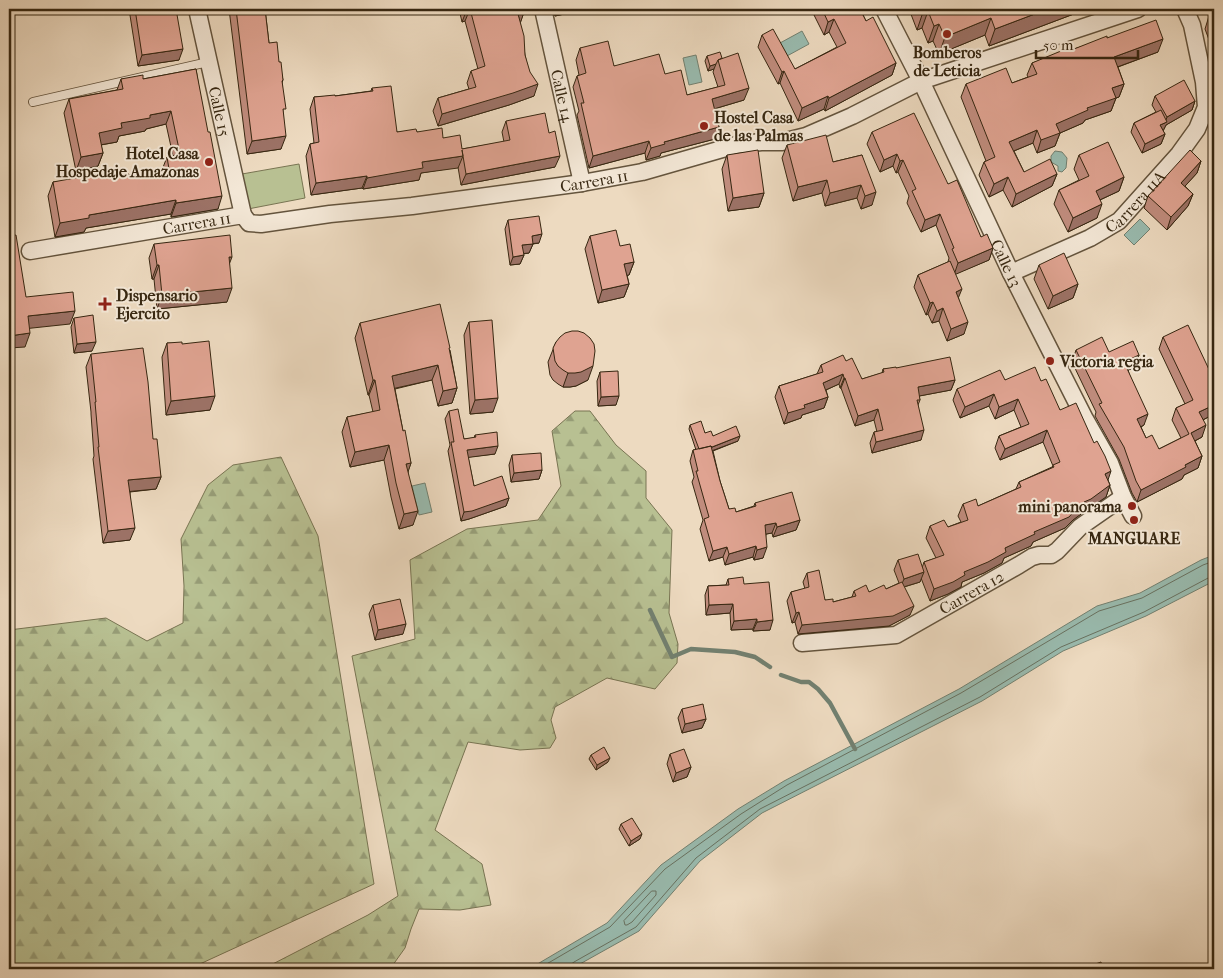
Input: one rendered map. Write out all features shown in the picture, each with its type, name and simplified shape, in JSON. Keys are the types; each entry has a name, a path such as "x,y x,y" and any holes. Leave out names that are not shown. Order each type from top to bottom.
{"street":[{"name":"Calle 15","path":"197,9 243,215"},
{"name":"Calle 14","path":"543,9 582,183"},
{"name":"Calle 13","path":"884,9 921,81 1011,273 1110,463 1123,497 1133,516"},
{"name":"Carrera 11","path":"30,251 243,215 250,223 262,224 582,183 642,172 736,145 782,142 806,136 852,116 921,81 1138,9"},
{"name":"Carrera 11A","path":"1011,273 1090,238 1119,221 1180,154 1197,129 1206,107 1204,82 1192,25 1185,9"},
{"name":"Carrera 12","path":"802,643 896,636 1027,559 1039,555 1051,555 1080,527 1123,497"}],"lane":[{"path":"33,102 208,62"}],"green space":[{"path":"299,164 305,198 248,209 242,174"},
{"path":"575,411 590,411 616,445 646,471 646,498 672,530 669,613 678,644 677,663 655,689 607,678 555,707 551,720 556,738 550,748 520,750 468,742 435,830 482,864 491,905 460,910 419,909 405,948 390,969 263,969 368,915 398,896 352,656 415,639 410,560 467,529 538,520 561,486 552,431"},
{"path":"281,457 318,536 374,884 189,969 9,969 9,630 106,618 147,641 183,623 184,586 181,539 208,485 233,465"}],"water":[{"path":"802,31 809,44 787,56 780,43"},
{"path":"696,55 702,82 689,85 683,58"},
{"path":"1055,151 1062,152 1067,158 1066,168 1062,172 1058,171 1058,166 1051,162 1051,156"},
{"path":"1140,219 1150,229 1134,245 1124,235"},
{"path":"425,483 432,512 419,515 412,486"},
{"path":"1214,555 1214,581 1146,616 1063,651 982,701 762,813 700,861 639,931 571,969 529,969 607,923 661,865 738,809 784,781 959,689 1097,606 1140,593"}],"building":[{"path":"135,9 176,9 183,49 142,55"},
{"path":"236,9 265,9 269,43 277,42 279,62 281,62 286,109 283,109 286,136 252,141"},
{"path":"470,9 523,9 524,12 518,14 524,36 525,55 530,72 538,84 442,114 438,98 476,87 471,71 485,66"},
{"path":"822,9 860,9 866,21 873,17 896,63 829,98 828,96 802,108 784,71 782,72 762,35 773,29 795,69 846,43 834,19 828,22"},
{"path":"922,9 1048,9 995,29 991,18 945,37 939,24 934,26 928,11 923,12"},
{"path":"1214,14 1214,29 1209,16"},
{"path":"1156,20 1163,39 1114,57 1124,84 1112,88 1116,98 1087,108 1088,110 1056,124 1060,133 1041,140 1037,130 1009,142 1024,172 1050,159 1057,174 1016,194 1008,177 994,184 984,162 995,157 966,84 1006,68 1012,83 1037,74 1032,63 1073,46 1074,49"},
{"path":"608,41 614,66 659,54 665,74 681,70 687,95 725,85 718,60 738,53 749,88 712,99 719,127 664,142 665,144 651,148 649,141 593,156 581,103 584,103 577,76 586,73 580,48"},
{"path":"720,52 722,58 716,64 710,66 707,56"},
{"path":"196,69 222,196 176,203 176,200 89,215 89,218 60,223 53,182 108,172 109,178 129,174 130,177 169,169 167,157 180,154 171,111 150,115 150,118 121,123 122,128 99,133 103,153 81,157 69,99 123,89 121,79 143,75 143,79"},
{"path":"1184,80 1195,101 1167,117 1155,96"},
{"path":"391,86 397,132 416,129 417,132 442,128 443,138 460,135 462,149 510,140 506,121 545,113 549,133 555,131 560,156 466,174 463,156 422,162 423,168 367,178 367,176 316,183 310,144 319,142 314,97 373,91 372,88"},
{"path":"1161,110 1167,122 1160,125 1165,134 1145,144 1134,123"},
{"path":"914,113 948,184 957,180 981,237 987,234 993,248 958,263 940,214 925,220 912,191 916,189 903,160 900,161 897,154 884,160 872,132"},
{"path":"826,135 833,162 862,155 876,192 865,196 861,185 830,193 827,180 798,187 787,145"},
{"path":"1108,142 1124,177 1096,191 1102,204 1073,218 1059,190 1089,176 1079,155"},
{"path":"758,150 764,193 733,198 727,155"},
{"path":"1190,150 1201,161 1181,183 1193,194 1171,217 1148,196"},
{"path":"539,216 542,234 532,236 533,244 522,245 524,255 513,257 508,220"},
{"path":"616,230 620,246 630,244 634,262 624,264 629,284 602,290 590,236"},
{"path":"16,235 26,297 73,292 75,311 28,316 30,333 9,336 9,236"},
{"path":"230,235 232,257 229,257 232,288 162,295 159,265 157,265 154,244"},
{"path":"1064,253 1078,284 1053,296 1039,265"},
{"path":"950,261 962,289 956,292 968,322 951,329 943,308 937,311 933,302 930,303 918,275"},
{"path":"440,304 457,388 443,391 438,365 392,376 411,463 406,464 418,511 404,514 389,445 355,452 347,417 380,410 375,380 373,380 360,323"},
{"path":"93,315 96,342 77,344 74,318"},
{"path":"492,320 498,398 475,400 469,322"},
{"path":"1188,325 1214,380 1214,405 1199,412 1206,425 1191,433 1202,456 1185,465 1186,467 1141,490 1124,447 1099,404 1102,403 1076,350 1102,337 1109,352 1133,341 1139,355 1124,362 1148,414 1137,419 1146,438 1152,435 1159,449 1189,434 1176,408 1193,400 1163,337"},
{"path":"572,331 584,333 590,338 594,344 595,351 593,366 581,372 568,373 558,366 555,361 553,348 560,337"},
{"path":"209,341 215,396 171,401 167,343 182,342 182,344"},
{"path":"143,348 153,439 157,439 161,477 128,480 135,528 108,531 98,447 91,354"},
{"path":"843,355 846,361 852,358 862,379 884,372 883,369 950,357 955,380 918,387 920,400 917,400 924,430 876,442 874,432 883,430 878,409 858,416 843,374 823,383 828,397 804,405 805,408 788,413 779,386 823,372 821,365"},
{"path":"1035,367 1041,381 1046,379 1060,410 1076,403 1094,443 1097,441 1105,456 1111,471 1105,474 1110,485 1084,502 1069,517 1034,532 1035,534 1005,548 1006,552 964,572 965,575 953,582 934,589 924,562 944,555 930,526 944,520 948,527 968,520 963,504 976,499 978,506 1021,487 1019,482 1054,467 1053,465 1060,462 1047,430 1005,449 999,436 1029,424 1018,399 999,407 994,394 965,407 957,389 1000,370 1005,380"},
{"path":"618,371 619,396 601,397 600,372"},
{"path":"458,409 464,439 476,437 475,435 497,432 498,446 467,450 474,486 502,476 509,498 464,512 451,442 454,442 449,411"},
{"path":"701,421 705,433 711,431 713,436 736,426 740,436 712,447 699,449 690,425"},
{"path":"711,446 729,509 735,508 736,512 756,506 755,503 792,492 800,520 777,527 776,523 765,525 767,547 757,550 756,546 729,554 727,547 713,551 704,519 709,517 696,471 698,471 693,450"},
{"path":"541,453 542,470 514,473 512,455"},
{"path":"918,554 924,572 904,579 898,560"},
{"path":"819,570 825,600 833,599 833,602 856,596 854,591 866,585 869,592 884,585 886,589 902,582 914,606 893,616 802,625 799,612 796,613 791,592 809,587 807,573"},
{"path":"743,577 744,584 769,582 773,620 757,622 757,619 734,621 733,604 709,605 708,586 729,585 728,579"},
{"path":"400,599 406,624 378,630 373,605"},
{"path":"703,704 706,719 685,724 682,709"},
{"path":"604,747 610,758 597,765 591,755"},
{"path":"684,749 691,767 676,773 670,754"},
{"path":"632,818 642,834 631,841 621,824"},
{"path":"1101,962 1103,969 1088,969 1087,967"}],"waterway":[{"path":"650,610 672,657 691,649 735,652 755,657 770,667"},
{"path":"781,675 801,682 809,682 818,689 830,703 855,749"}],"place":[{"name":"Bomberos de Leticia","path":"947,34"},
{"name":"Hostel Casa de las Palmas","path":"704,126"},
{"name":"Hotel Casa Hospedaje Amazonas","path":"209,162"},
{"name":"Dispensario Ejercito","path":"105,304"},
{"name":"Victoria regia","path":"1050,361"},
{"name":"mini panorama","path":"1132,506"},
{"name":"MANGUARE","path":"1134,520"}]}
